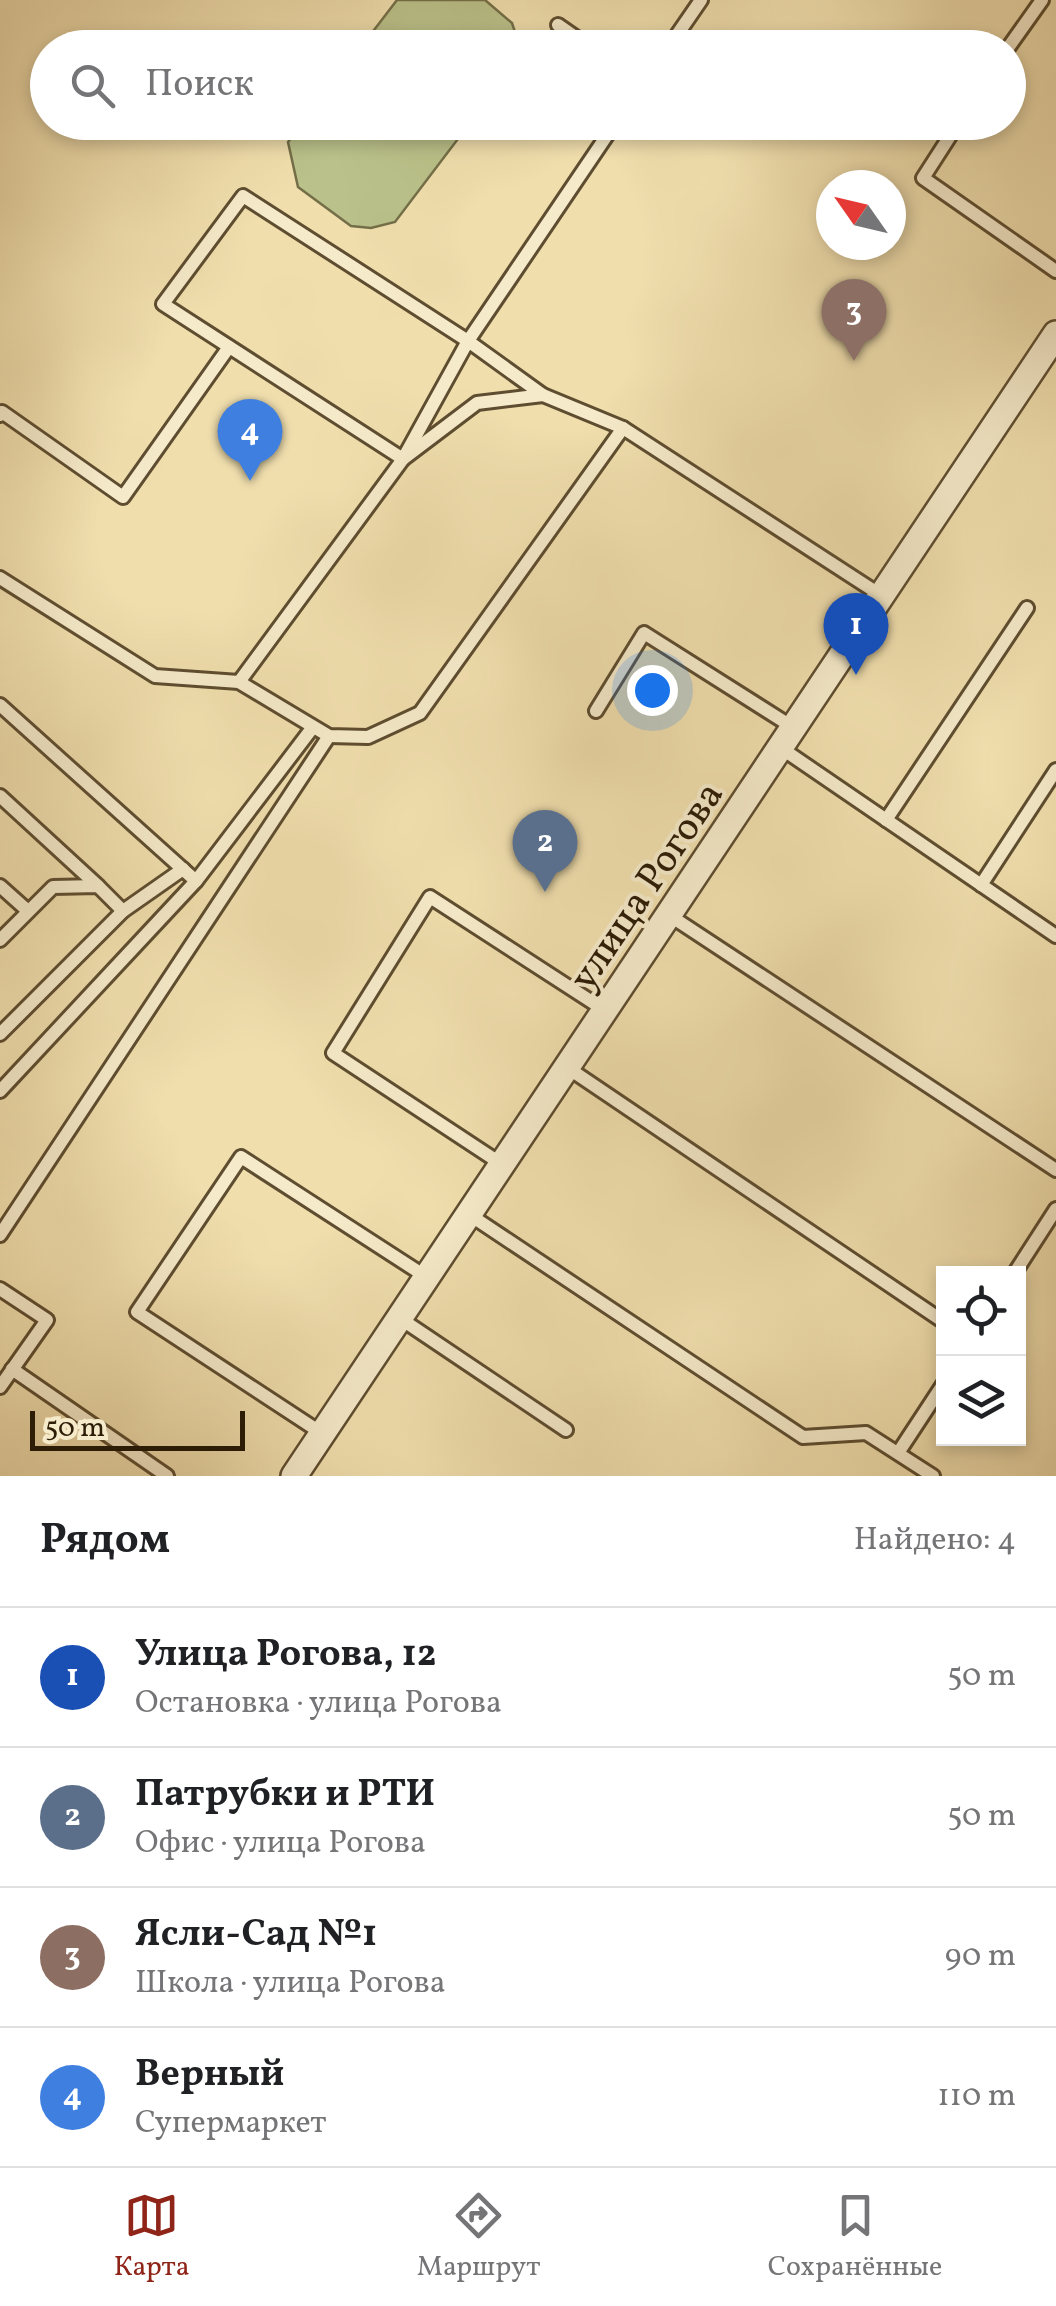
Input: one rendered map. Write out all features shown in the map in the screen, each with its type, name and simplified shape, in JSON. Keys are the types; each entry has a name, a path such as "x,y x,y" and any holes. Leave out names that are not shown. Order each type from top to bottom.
{"street":[{"name":"улица Рогова","path":"294,1476 1055,337"}],"lane":[{"path":"680,30 701,0"},
{"path":"1021,30 1042,0"},
{"path":"558,25 565,30"},
{"path":"238,682 403,459 468,342 604,140"},
{"path":"948,140 923,178 1056,271"},
{"path":"403,459 163,304 243,196 543,395 623,428 882,596"},
{"path":"0,415 2,412 123,497 230,347"},
{"path":"403,459 476,403 543,395"},
{"path":"0,578 156,676 238,682 329,736 368,738 420,713 623,428"},
{"path":"886,820 1027,608"},
{"path":"596,711 644,633 788,738 886,820 1056,936"},
{"path":"0,705 196,881"},
{"path":"0,1091 196,881 313,727"},
{"path":"0,1235 329,736"},
{"path":"981,885 1056,770"},
{"path":"0,796 123,911"},
{"path":"0,1034 123,911 183,869"},
{"path":"0,886 28,912"},
{"path":"0,940 52,887 98,886"},
{"path":"503,1166 332,1053 430,897 606,1011"},
{"path":"669,915 1056,1170"},
{"path":"568,1068 936,1317"},
{"path":"323,1434 137,1312 241,1158 428,1278"},
{"path":"1019,1266 1056,1209"},
{"path":"470,1215 803,1437 866,1433 933,1476"},
{"path":"0,1289 47,1320 0,1387"},
{"path":"401,1319 566,1430"},
{"path":"12,1369 166,1476"},
{"path":"898,1453 936,1395"}],"green space":[{"path":"397,0 485,0 512,23 514,30 374,30"},
{"path":"457,140 395,222 371,228 351,226 298,187 288,142"}],"place":[{"name":"Ясли-Сад №1","path":"854,361"},
{"name":"Верный","path":"250,481"},
{"name":"Улица Рогова, 12","path":"856,675"},
{"name":"Патрубки и РТИ","path":"545,892"}]}
